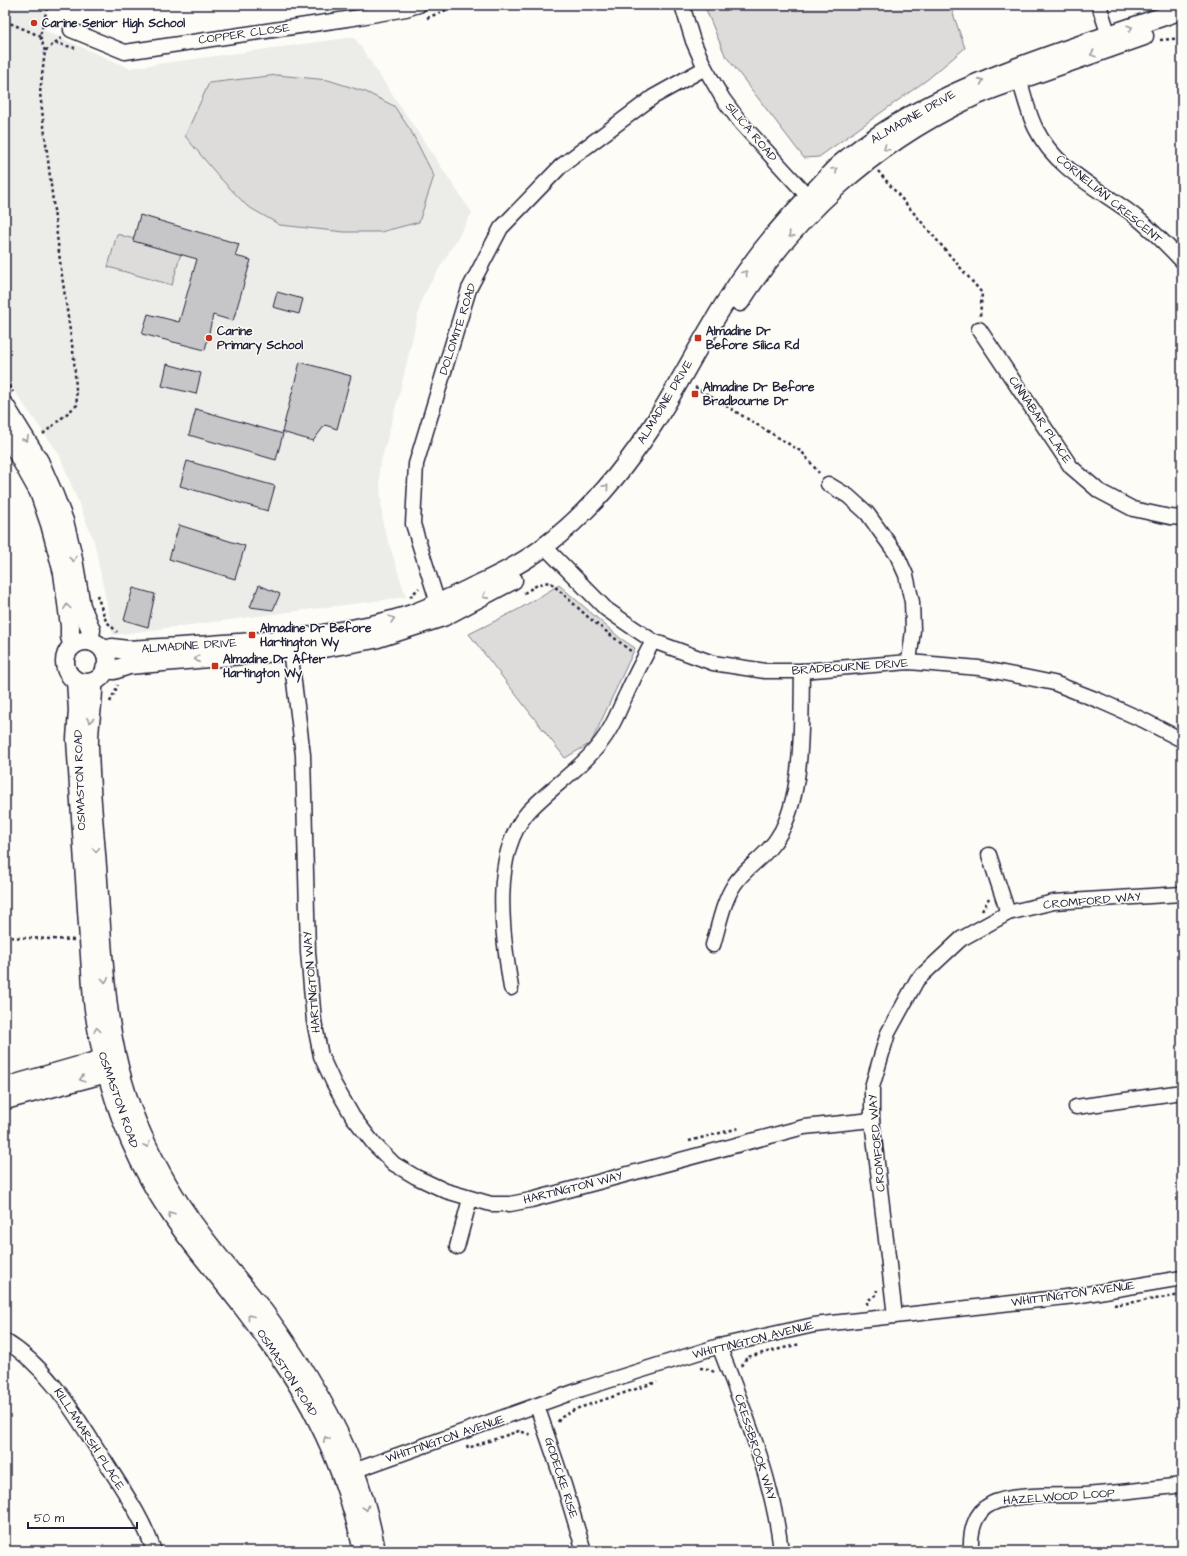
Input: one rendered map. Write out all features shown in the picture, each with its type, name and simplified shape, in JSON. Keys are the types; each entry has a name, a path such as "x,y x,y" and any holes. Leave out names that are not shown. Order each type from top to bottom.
{"street":[{"name":"COPPER CLOSE","path":"71,30 125,52 359,11 406,9 419,5"},
{"name":"SILICA ROAD","path":"682,5 693,41 705,68 723,99 741,123 812,202"},
{"path":"1099,5 1111,41"},
{"name":"ALMADINE DRIVE","path":"1111,41 1182,10"},
{"name":"ALMADINE DRIVE","path":"104,651 112,648 128,657 290,645 324,648 374,640 440,610 488,594 549,551 580,532 614,498 649,453 668,424 747,290 838,166 897,123 950,94 1018,73 1111,41 1182,22"},
{"name":"DOLOMITE ROAD","path":"440,610 412,524 416,464 469,289 501,228 561,166 653,97 705,68"},
{"name":"ALMADINE DRIVE","path":"549,551 603,491 642,441 658,417 724,304 745,273 784,223 868,160 903,136 940,114 1018,73"},
{"name":"CORNELIAN CRESCENT","path":"1018,73 1035,128 1054,156 1072,172 1132,214 1163,241 1182,261"},
{"name":"CINNABAR PLACE","path":"980,329 1071,466 1099,491 1133,509 1182,518"},
{"path":"5,430 39,492 50,524 63,574 70,626 70,637 81,643 98,645 104,651 107,660 92,677 67,672 65,664 67,652 81,643 91,630 81,606 72,554 64,521 39,461 11,401"},
{"path":"828,484 848,496 867,513 897,555 906,575 912,602 913,630 909,662"},
{"name":"BRADBOURNE DRIVE","path":"549,551 606,609 652,641 713,663 765,671 802,671 909,662 979,668 1054,683 1143,720 1182,740"},
{"path":"511,988 505,947 502,909 504,875 511,838 527,814 543,797 592,754 613,726 652,641"},
{"name":"HARTINGTON WAY","path":"290,645 303,755 308,952 314,1021 321,1056 334,1084 353,1117 374,1144 394,1164 416,1177 446,1191 491,1204 510,1204 531,1200 804,1127 872,1120"},
{"name":"ALMADINE DRIVE","path":"92,677 114,670 128,657"},
{"path":"713,945 726,903 734,885 772,845 782,828 791,806 800,742 802,671"},
{"name":"OSMASTON ROAD","path":"92,677 78,710 76,739 93,1002 97,1035 127,1095 141,1133 157,1165 178,1201 198,1230 263,1311 289,1347 330,1417 340,1436 348,1473 376,1551"},
{"name":"OSMASTON ROAD","path":"92,677 94,695 89,747 111,1064"},
{"path":"989,855 1008,913"},
{"name":"CROMFORD WAY","path":"895,1316 872,1120 872,1087 888,1033 917,980 961,939 1008,913 1054,902 1182,894"},
{"path":"5,1087 111,1064"},
{"path":"5,1100 111,1064"},
{"path":"1076,1107 1182,1092"},
{"path":"457,1247 470,1199"},
{"name":"WHITTINGTON AVENUE","path":"348,1473 582,1389 719,1346 814,1325 1075,1296 1182,1278"},
{"name":"KILLAMARSH PLACE","path":"5,1341 18,1349 39,1367 57,1389 142,1522 154,1551"},
{"name":"CRESSBROOK WAY","path":"719,1346 769,1483 781,1551"},
{"name":"GODECKE RISE","path":"537,1406 564,1485 584,1551"},
{"name":"OSMASTON ROAD","path":"348,1473 346,1488 363,1551"},
{"name":"HAZELWOOD LOOP","path":"971,1551 973,1529 976,1518 990,1504 1002,1500 1114,1492 1182,1485"}],"path":[{"path":"43,434 77,405 74,358 61,270 40,93 46,51 40,36 48,5"},
{"path":"5,21 40,36"},
{"path":"46,51 71,30"},
{"path":"1159,41 1165,39 1182,38"},
{"path":"868,160 982,293 980,329"},
{"path":"5,381 11,401"},
{"path":"691,384 802,452 828,484"},
{"path":"40,430 46,440"},
{"path":"408,599 423,585 431,583"},
{"path":"96,594 106,621 126,639 130,669 112,694 108,707"},
{"path":"977,914 983,910 989,898 988,891 999,887"},
{"path":"5,937 89,941"},
{"path":"687,1142 740,1128"},
{"path":"868,1319 867,1301 876,1295 877,1288"},
{"path":"1109,1306 1182,1295"},
{"path":"700,1368 709,1368 717,1375 740,1369 747,1357 808,1342"},
{"path":"531,1435 556,1428 560,1418 576,1409 663,1380"}],"shaded area":[{"name":"Carine Primary School","path":"5,5 47,5 43,30 129,68 354,37 472,213 422,298 400,391 379,469 383,525 406,597 113,635 94,541 59,454 5,378"},
{"path":"704,5 950,5 965,48 928,79 819,157 804,158 725,55"},
{"path":"277,75 328,80 366,92 394,106 411,131 434,176 419,222 381,232 344,232 280,225 247,206 220,178 185,136 209,83"},
{"path":"117,234 181,253 172,285 108,267"},
{"path":"559,585 620,638 635,648 591,743 565,758 469,634 519,609"}],"building":[{"path":"140,215 239,244 235,256 251,260 233,321 213,315 205,350 142,334 148,314 179,322 197,259 133,241"},
{"path":"277,292 303,299 299,314 273,307"},
{"path":"300,362 351,376 337,429 325,425 313,441 282,432"},
{"path":"167,364 201,373 196,394 162,386"},
{"path":"196,409 283,434 276,460 189,435"},
{"path":"187,461 275,486 268,511 180,486"},
{"path":"179,525 245,546 235,579 169,559"},
{"path":"259,585 280,594 273,610 250,607"},
{"path":"133,588 155,594 148,627 124,620"}],"place":[{"name":"Carine Senior High School","path":"34,23"},
{"name":"Carine Primary School","path":"209,338"},
{"name":"Almadine Dr Before Silica Rd","path":"698,338"},
{"name":"Almadine Dr Before Bradbourne Dr","path":"695,394"},
{"name":"Almadine Dr Before Hartington Wy","path":"252,635"},
{"name":"Almadine Dr After Hartington Wy","path":"215,666"}]}
